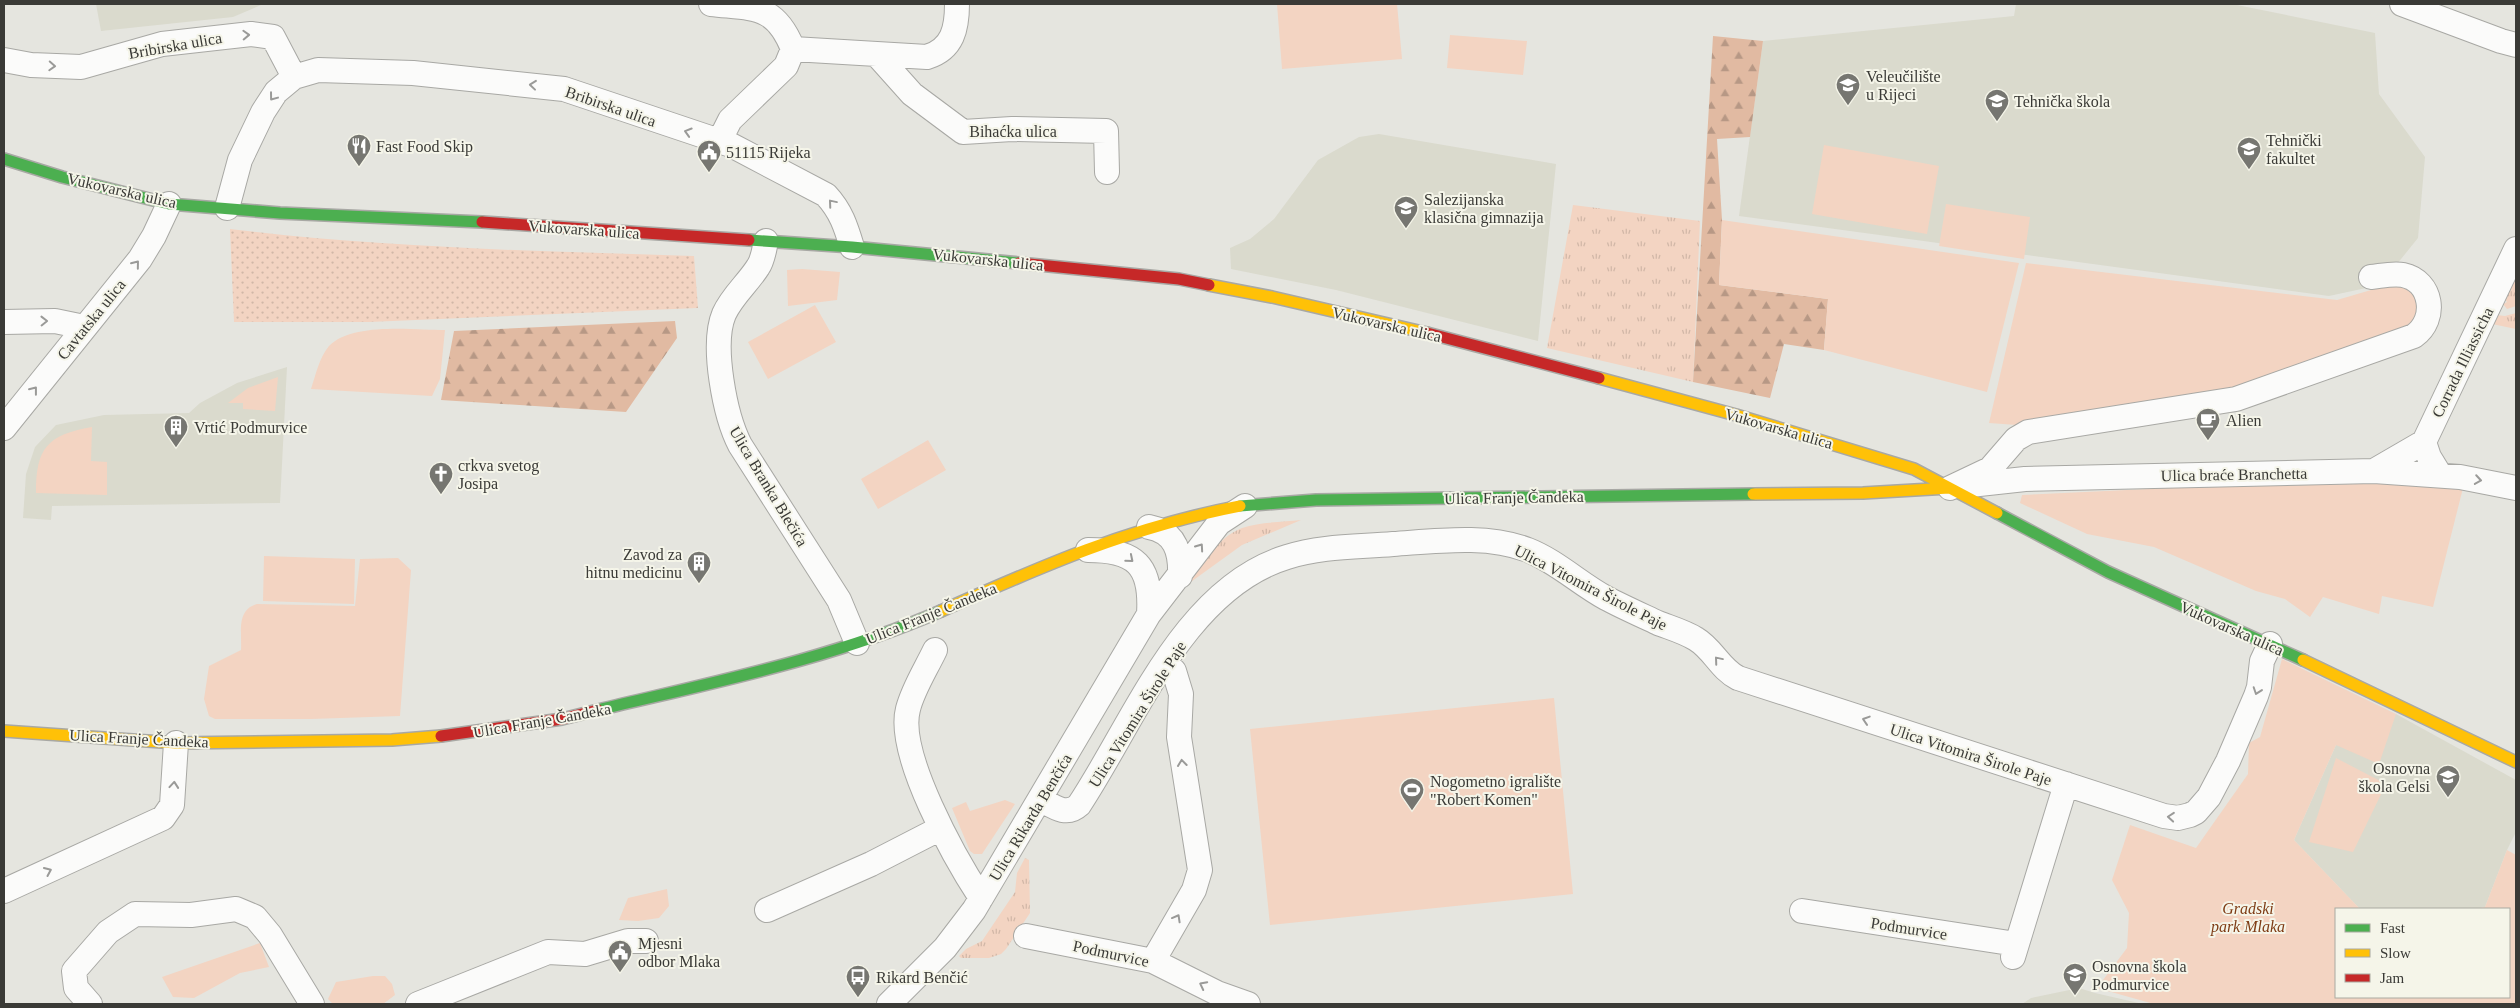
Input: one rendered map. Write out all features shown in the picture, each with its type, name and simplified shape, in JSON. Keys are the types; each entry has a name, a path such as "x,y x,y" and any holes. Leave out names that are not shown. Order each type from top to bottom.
{"main road":[{"name":"Vukovarska ulica","path":"4,159 169,204 852,247 1179,279 1272,297 1451,339 1736,415 1914,469 2108,572 2270,644 2516,762"},
{"name":"Ulica Franje Čandeka","path":"4,731 176,743 392,740 530,724 590,714 788,664 857,643 932,614 1084,550 1149,527 1194,515 1246,506 1316,500 1863,492 1950,488"}],"street":[{"path":"711,4 754,9 767,13 782,26 793,49 786,66 730,120 719,142"},
{"path":"793,49 927,58 937,54 952,41 957,4"},
{"path":"2402,4 2501,41 2516,44"},
{"name":"Bribirska ulica","path":"4,60 31,65 81,67 162,44 251,34 273,37 294,77"},
{"name":"Bihaćka ulica","path":"878,56 912,94 963,132 1012,129 1106,131 1107,172"},
{"name":"Bribirska ulica","path":"227,208 240,160 263,112 276,92 294,77 318,70 348,69 413,73 564,89 719,142 754,156 826,196 836,206 843,218 852,247"},
{"name":"Cavtatska ulica","path":"4,428 140,259 154,236 169,204"},
{"name":"Ulica Branka Blečića","path":"766,241 759,266 723,315 720,359 724,397 730,421 740,445 840,600 857,643"},
{"name":"Corrada Illiassicha","path":"2424,442 2516,249"},
{"path":"1950,488 1990,469 2016,439 2028,432 2236,399 2414,336 2422,331 2427,324 2429,311 2427,299 2420,284 2403,275 2371,277"},
{"path":"4,322 55,321 84,327"},
{"path":"2028,432 2022,444 2022,458 2026,467 2033,474 2050,478"},
{"path":"2374,471 2424,442 2429,457 2440,475"},
{"name":"Ulica braće Branchetta","path":"1950,488 2014,480 2050,478 2374,471 2440,475 2491,482 2516,488"},
{"name":"Ulica Rikarda Benčića","path":"889,1004 944,948 981,898 1149,614 1219,523 1246,506"},
{"path":"1149,527 1161,529 1170,537 1178,556 1180,576"},
{"name":"Ulica Vitomira Širole Paje","path":"1040,799 1062,811 1072,810 1079,805 1166,662 1213,601 1239,580 1271,563 1296,554 1337,548 1441,541 1490,541 1530,551 1607,598 1694,637 1729,672 1738,678 2164,816 2184,817 2196,812 2209,797 2228,761 2259,687 2262,661 2270,644"},
{"name":"Ulica Franje Čandeka","path":"1084,550 1118,551 1126,554 1134,561 1147,584 1149,614"},
{"path":"935,650 908,709 906,722 918,774 941,828 961,867 981,898"},
{"path":"1154,961 1194,890 1200,870 1179,737 1181,694 1174,671 1166,662"},
{"path":"4,891 163,818 172,805 176,743"},
{"name":"Podmurvice","path":"1802,911 2014,950 2066,784"},
{"path":"767,910 871,864 941,828"},
{"path":"90,1004 76,988 74,971 94,946 126,919 135,914 191,915 236,909 255,917 266,930 312,1004"},
{"name":"Podmurvice","path":"1026,936 1154,961 1217,993 1248,1004"},
{"path":"418,1004 548,952 585,954 628,941 646,942"}],"shaded area":[{"path":"96,4 261,5 233,17 101,31"},
{"path":"2016,4 2232,4 2375,33 2379,94 2425,157 2418,238 2380,285 2329,296 1739,216 1763,41 2014,16"},
{"name":"Salezijanska klasična gimnazija","path":"1379,134 1556,164 1538,341 1336,290 1231,269 1230,248 1250,239 1274,219 1318,160 1359,137"},
{"path":"287,367 280,503 52,506 51,520 23,518 26,474 35,447 56,425 104,415 189,413 200,403 237,383"},
{"path":"2396,714 2516,780 2516,832 2485,907 2359,908 2294,840 2336,745"},
{"name":"Osnovna škola Podmurvice","path":"2079,988 2143,1004 2022,1004 2031,998"}],"green space":[{"path":"1277,4 1397,4 1402,59 1282,69"},
{"path":"1450,35 1527,41 1523,75 1447,68"},
{"path":"1713,36 1763,41 1750,137 1717,139 1722,220 1719,285 1828,299 1824,350 1784,344 1770,398 1693,382"},
{"path":"1824,145 1939,166 1927,234 1812,214"},
{"path":"1946,204 2030,217 2024,259 1939,246"},
{"path":"1573,205 1700,221 1693,382 1547,348"},
{"path":"1722,220 2019,263 1987,392 1824,350 1828,299 1719,285"},
{"path":"230,229 403,245 694,256 698,308 369,322 234,322"},
{"path":"2026,263 2337,300 2388,285 2405,288 2417,298 2419,312 2411,327 2235,391 2017,425 1989,423"},
{"path":"802,269 840,272 837,300 788,306 787,270"},
{"path":"2516,275 2516,306 2507,309 2503,304 2507,302 2504,298"},
{"path":"815,305 836,342 768,379 748,342"},
{"path":"2516,313 2516,329 2492,324 2497,315 2505,316"},
{"path":"675,321 677,338 626,412 441,400 454,331"},
{"path":"368,330 445,330 440,379 432,396 311,389 323,356 329,346 339,338"},
{"path":"278,377 275,411 243,409 243,403 228,403 248,388"},
{"path":"92,427 91,461 107,462 107,495 36,493 38,465 47,446 64,434"},
{"path":"928,440 946,470 878,509 861,479"},
{"path":"2408,483 2463,488 2433,607 2382,596 2379,614 2323,597 2310,617 2285,599 2256,591 2154,547 2087,534 2020,503 2022,495 2169,488"},
{"path":"1301,520 1242,545 1188,584 1211,552 1233,532 1256,524"},
{"path":"264,556 355,559 354,604 263,601"},
{"path":"398,558 411,570 400,716 311,719 215,719 209,716 204,699 209,666 241,650 243,616 250,607 257,604 355,606 360,559"},
{"name":"Gradski park Mlaka","path":"2282,659 2396,714 2379,764 2336,745 2294,840 2359,908 2335,908 2335,998 2510,998 2510,908 2480,908 2485,907 2507,850 2516,855 2516,1004 2154,1004 2097,988 2127,948 2129,913 2112,880 2130,825 2196,848 2248,774 2249,743 2260,737"},
{"name":"Nogometno igralište \"Robert Komen\"","path":"1554,698 1573,894 1270,925 1250,729"},
{"path":"2336,758 2386,784 2353,852 2309,842"},
{"path":"1005,800 1015,804 982,854 974,854 970,851 952,808 966,802 970,811"},
{"path":"1025,858 1029,860 1030,913 1001,954 989,958 961,958 959,956 966,949 982,941 1015,892 1017,873"},
{"path":"667,889 669,906 659,918 638,921 619,920 628,898"},
{"path":"260,943 269,967 240,973 194,998 173,997 162,977"},
{"path":"385,976 392,984 395,995 383,1004 333,1004 328,999 336,982"}],"traffic: fast":[{"path":"4,159 62,177 169,204 280,213 482,222"},
{"path":"749,240 852,247 1019,263"},
{"path":"1240,506 1316,500 1753,494"},
{"path":"1997,513 2108,572 2303,660"},
{"path":"598,710 815,656 857,643 941,611"}],"traffic: slow":[{"path":"1209,285 1272,297 1427,333"},
{"path":"1599,378 1736,415 1914,469 1997,513"},
{"path":"1753,494 1863,493 1949,488"},
{"path":"941,611 1051,564 1124,537 1162,525 1240,506"},
{"path":"2303,660 2516,762"},
{"path":"4,731 176,743 392,740 441,736"}],"traffic: jam":[{"path":"482,222 749,240"},
{"path":"1019,263 1179,279 1209,285"},
{"path":"1427,333 1599,378"},
{"path":"441,736 562,719 598,710"}],"place":[{"name":"Veleučilište u Rijeci","path":"1848,106"},
{"name":"Tehnička škola","path":"1997,122"},
{"name":"Fast Food Skip","path":"359,167"},
{"name":"Tehnički fakultet","path":"2249,170"},
{"name":"51115 Rijeka","path":"709,173"},
{"name":"Salezijanska klasična gimnazija","path":"1406,229"},
{"name":"Alien","path":"2208,441"},
{"name":"Vrtić Podmurvice","path":"176,448"},
{"name":"crkva svetog Josipa","path":"441,495"},
{"name":"Zavod za hitnu medicinu","path":"699,584"},
{"name":"Osnovna škola Gelsi","path":"2448,798"},
{"name":"Nogometno igralište \"Robert Komen\"","path":"1412,811"},
{"name":"Mjesni odbor Mlaka","path":"620,973"},
{"name":"Osnovna škola Podmurvice","path":"2075,996"},
{"name":"Rikard Benčić","path":"858,998"}]}
